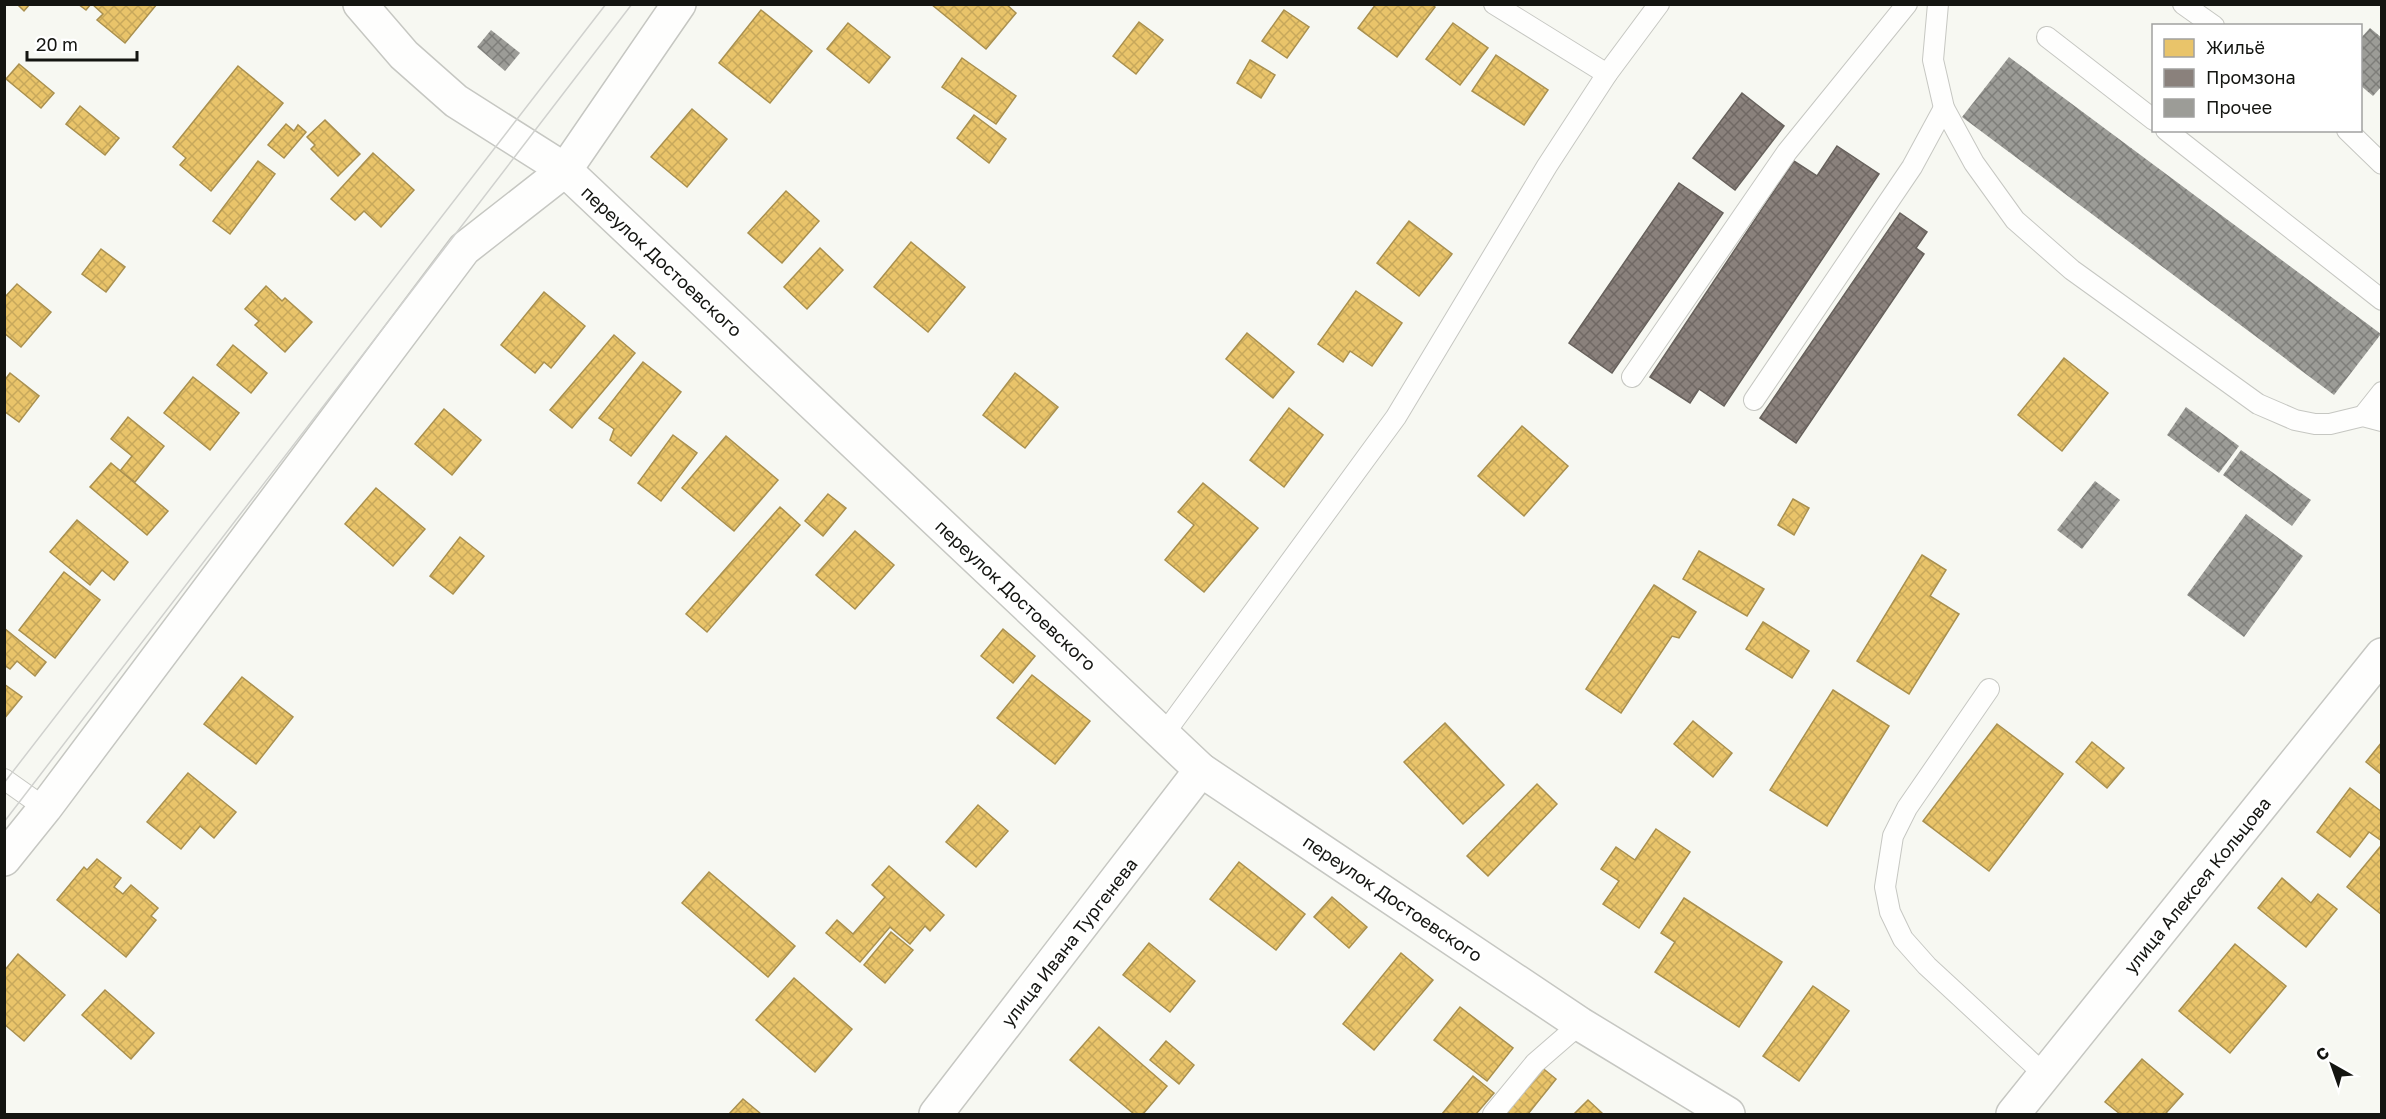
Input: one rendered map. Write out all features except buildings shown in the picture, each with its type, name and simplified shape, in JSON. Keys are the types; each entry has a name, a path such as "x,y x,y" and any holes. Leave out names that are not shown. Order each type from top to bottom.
{"street":[{"name":"переулок Достоевского","path":"360,4 404,55 456,100 565,170 1201,770 1580,1024 1728,1114"},
{"path":"4,859 45,808 464,249 565,170 679,4"},
{"name":"улица Алексея Кольцова","path":"2013,1114 2382,655"},
{"name":"улица Ивана Тургенева","path":"936,1114 1201,770"}],"lane":[{"path":"1494,4 1607,74"},
{"path":"1164,734 1396,417 1475,281 1607,74 1659,4"},
{"path":"1632,377 1787,152 1907,4"},
{"path":"1938,4 1933,60 1944,108 1974,163 2015,220 2072,270 2249,397 2275,413 2316,424 2372,418 2382,392"},
{"path":"2183,4 2211,24"},
{"path":"2047,37 2152,118"},
{"path":"1754,400 1912,167 1944,108"},
{"path":"2169,132 2382,300"},
{"path":"2349,132 2382,164"},
{"path":"1989,689 1907,808 1893,836 1886,887 1890,912 1904,939 1926,966 2045,1075"},
{"path":"4,779 45,808"},
{"path":"1493,1114 1543,1054 1580,1024"}],"tram line":[{"path":"4,783 606,4"},
{"path":"4,822 632,4"}]}
